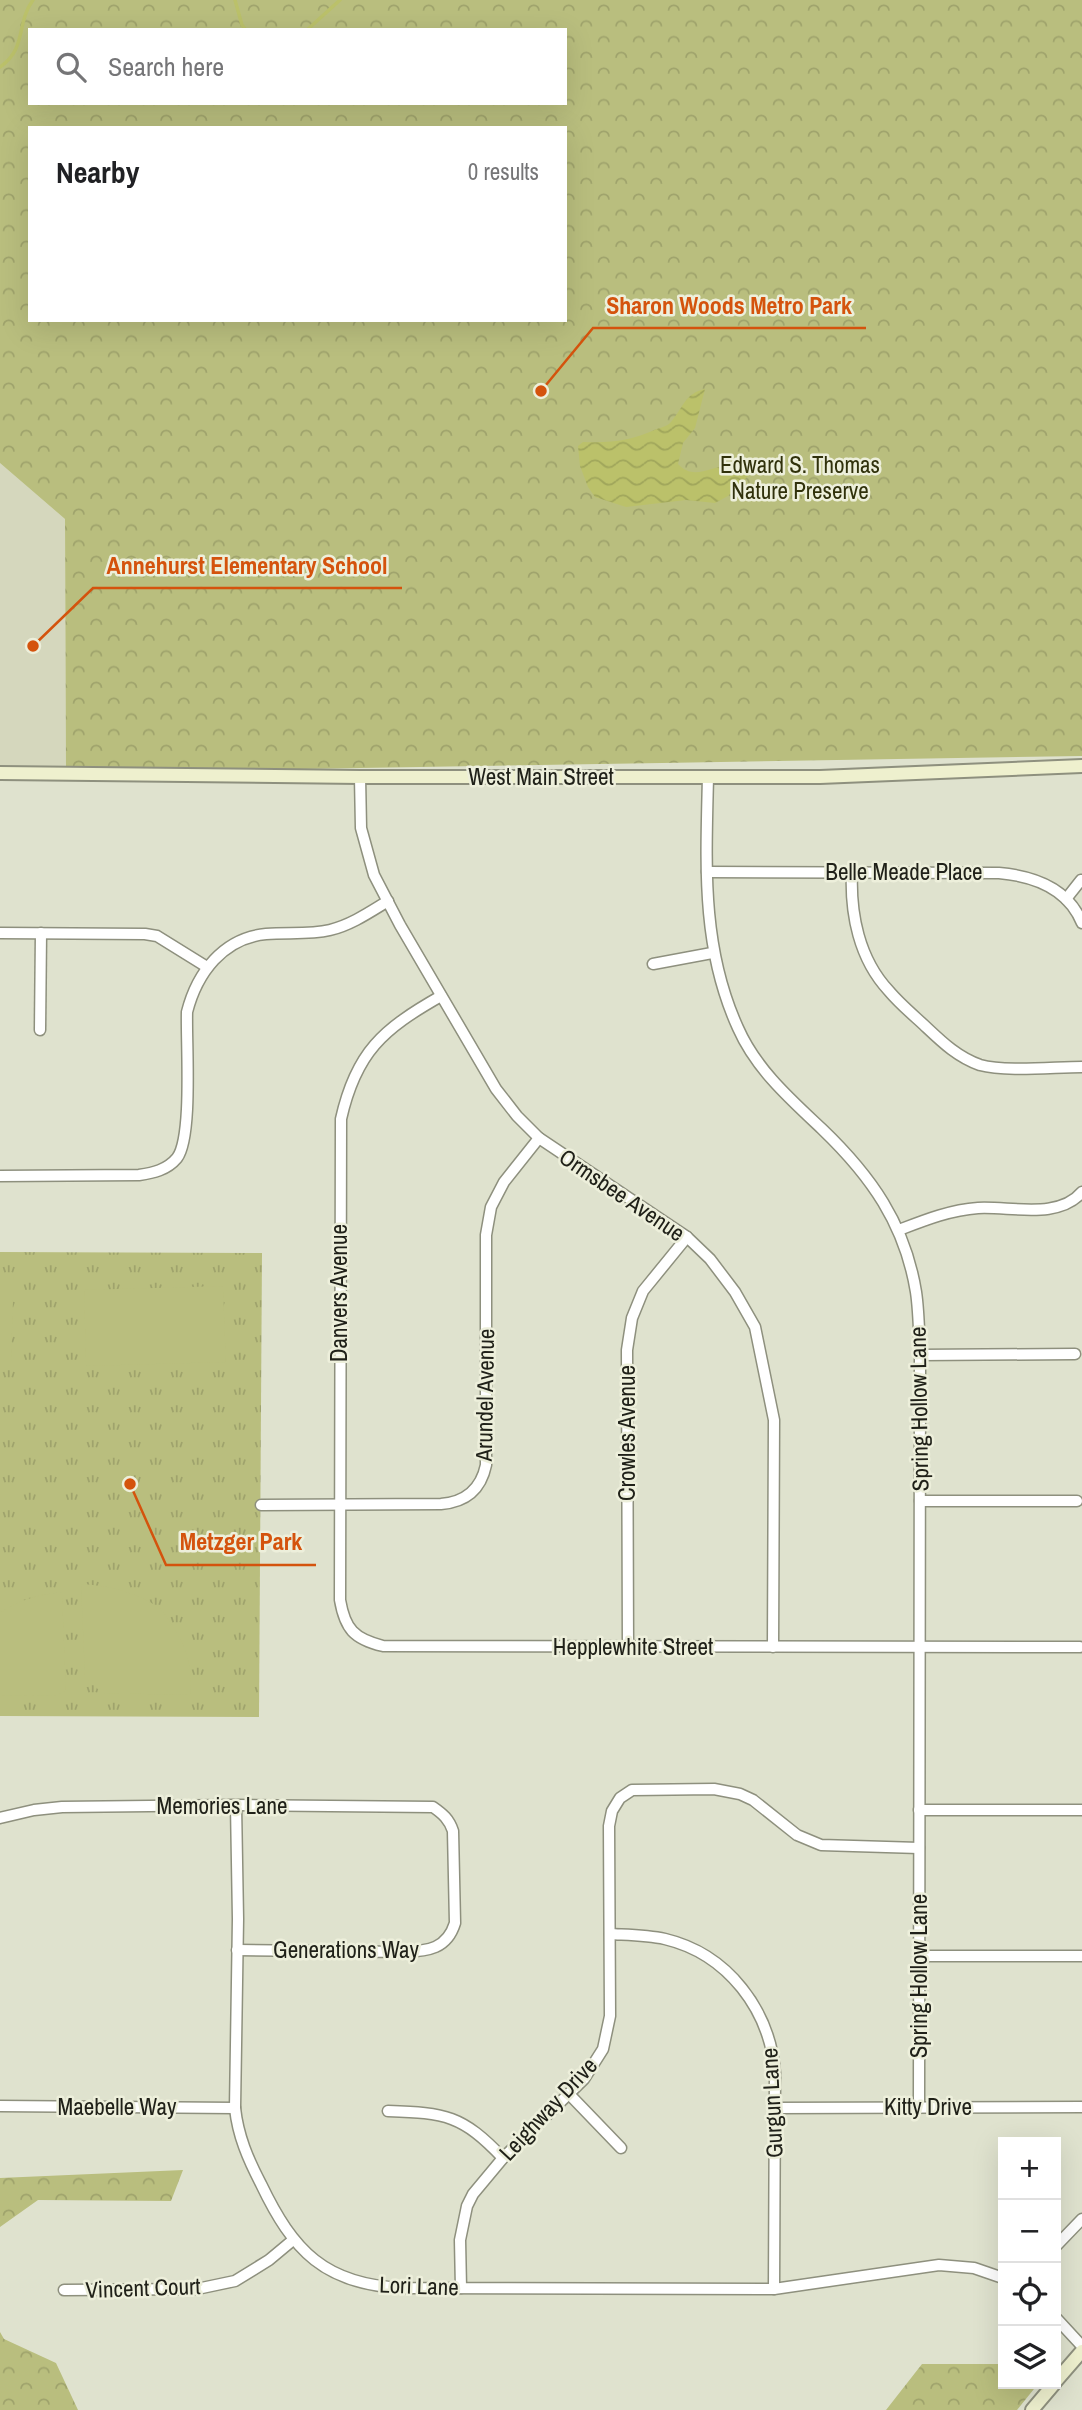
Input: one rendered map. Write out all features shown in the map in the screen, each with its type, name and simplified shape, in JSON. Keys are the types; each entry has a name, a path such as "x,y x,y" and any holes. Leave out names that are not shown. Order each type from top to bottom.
{"main road":[{"name":"West Main Street","path":"0,773 708,777 832,776 1082,766"},
{"path":"1061,2374 1082,2348"},
{"path":"1032,2410 1049,2389"}],"street":[{"name":"Ormsbee Avenue","path":"359,777 361,828 374,875 496,1089 539,1138 687,1237 735,1292 755,1327 774,1420 773,1647"},
{"name":"Spring Hollow Lane","path":"708,777 707,912 712,953 738,1030 775,1084 872,1182 899,1230 916,1291 920,1355 919,2107"},
{"path":"852,871 854,920 860,942 873,970 887,990 949,1049 982,1065 1082,1067"},
{"name":"Belle Meade Place","path":"707,872 852,871 999,873 1025,876 1045,884 1066,899 1082,923"},
{"path":"1066,899 1081,880"},
{"path":"0,1176 139,1175 160,1171 178,1157 186,1136 187,1012 191,995 207,967 237,943 266,934 332,930 388,901"},
{"path":"0,933 116,932 157,936 207,967"},
{"path":"40,1030 41,933"},
{"path":"653,964 712,953"},
{"name":"Danvers Avenue","path":"351,1631 343,1616 340,1600 341,1119 353,1078 372,1047 404,1017 441,996"},
{"name":"Arundel Avenue","path":"261,1505 452,1503 471,1493 479,1485 486,1465 486,1235 491,1207 503,1182 539,1138"},
{"path":"899,1230 937,1215 978,1208 1059,1207 1076,1199 1082,1192"},
{"name":"Crowles Avenue","path":"628,1647 627,1350 632,1318 643,1291 687,1237"},
{"path":"920,1355 1075,1354"},
{"path":"920,1501 1077,1501"},
{"name":"Hepplewhite Street","path":"351,1631 366,1642 383,1646 1080,1647"},
{"name":"Leighway Drive","path":"461,2288 460,2240 467,2206 479,2185 584,2078 603,2049 610,2015 609,1826 612,1811 620,1798 632,1790 646,1788 728,1791 753,1800 797,1835 821,1844 919,1847"},
{"name":"Memories Lane","path":"0,1818 62,1807 236,1805 433,1807 443,1814"},
{"name":"Lori Lane","path":"236,1805 234,2108 240,2141 277,2218 293,2240 325,2267 366,2284 403,2288 774,2289 939,2265 974,2268 998,2276"},
{"path":"919,1810 1082,1810"},
{"name":"Generations Way","path":"237,1950 404,1952 431,1951 441,1946 453,1932 455,1923 453,1831 443,1814"},
{"name":"Gurgun Lane","path":"610,1934 648,1937 682,1945 716,1963 737,1982 760,2016 771,2043 775,2073 774,2289"},
{"path":"919,1956 1082,1956"},
{"path":"569,2094 621,2148"},
{"name":"Maebelle Way","path":"0,2106 234,2108"},
{"name":"Kitty Drive","path":"774,2108 1082,2107"},
{"path":"388,2112 438,2114 453,2118 468,2125 503,2158"},
{"path":"1061,2241 1082,2220"},
{"name":"Vincent Court","path":"64,2290 197,2289 223,2284 247,2274 293,2240"},
{"path":"1061,2324 1082,2348"}],"shaded area":[{"path":"0,463 65,519 66,773 0,773"}],"green space":[{"name":"Edward S. Thomas Nature Preserve","path":"0,0 1082,0 1082,756 66,773 65,519 0,463"},
{"path":"0,1252 262,1253 259,1717 0,1716"},
{"path":"223,1286 226,1362 86,1366 84,1290"},
{"path":"0,1299 13,1299 11,1365 0,1365"},
{"path":"81,1584 131,1593 162,1610 185,1649 190,1666 190,1695 102,1693 85,1677"},
{"path":"62,1592 66,1690 58,1695 0,1696 0,1613 29,1598"},
{"path":"183,2170 171,2201 38,2200 0,2227 0,2178"},
{"path":"0,2332 4,2339 56,2363 78,2410 0,2410"},
{"path":"922,2364 998,2364 998,2389 1034,2389 1017,2410 886,2410"}],"water":[{"path":"705,389 695,428 683,443 678,464 683,469 701,472 731,464 762,462 728,496 715,503 686,500 626,507 595,497 580,466 578,446 583,442 629,439 667,425 693,394"}],"waterway":[{"path":"0,67 18,44 24,18 33,0"},
{"path":"235,0 244,28"},
{"path":"309,28 340,0"}],"place":[{"name":"Sharon Woods Metro Park","path":"541,391"},
{"name":"Annehurst Elementary School","path":"33,646"},
{"name":"Metzger Park","path":"130,1484"}]}
